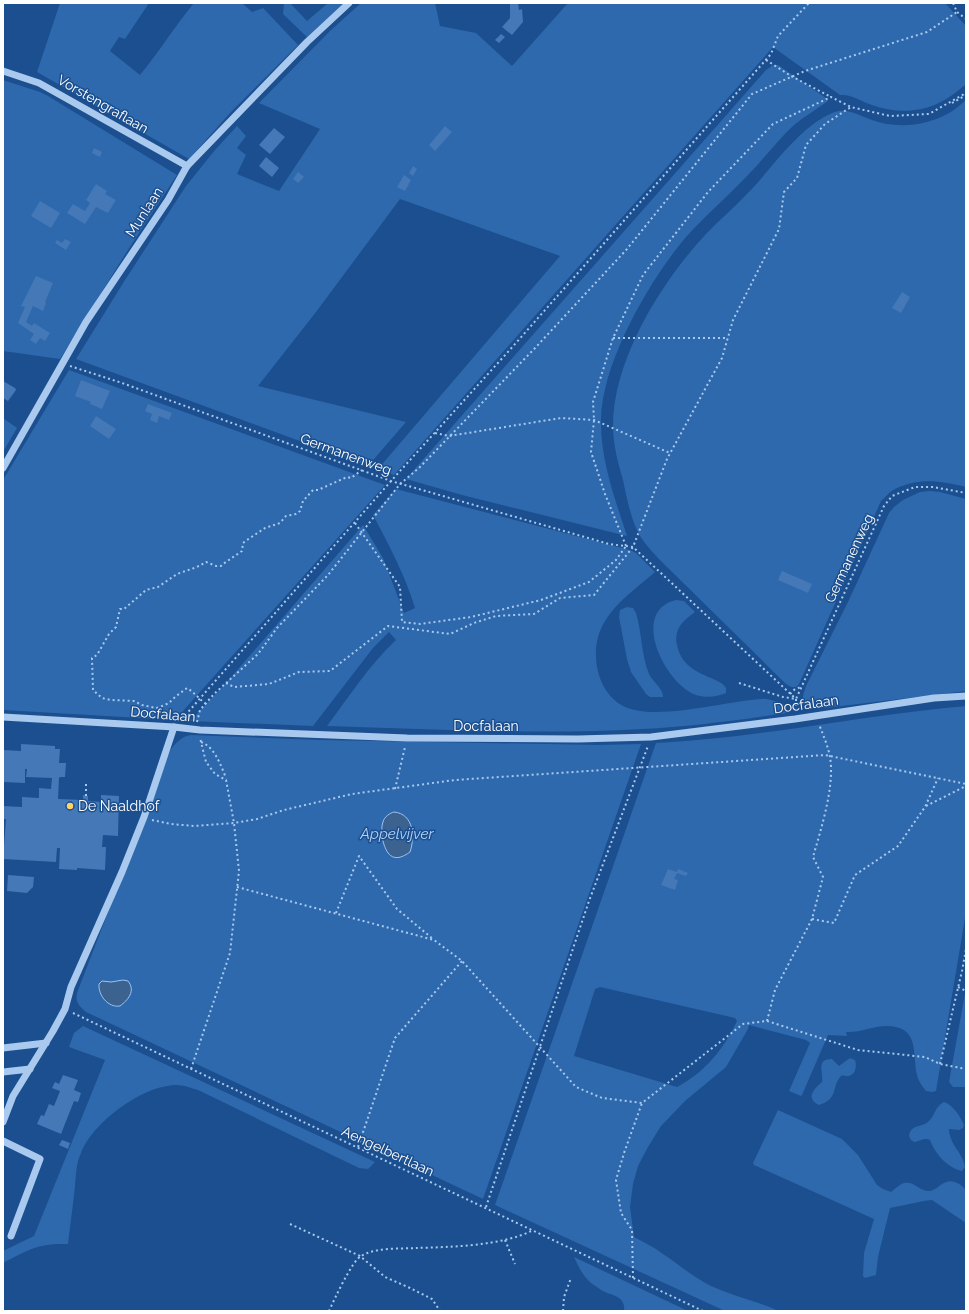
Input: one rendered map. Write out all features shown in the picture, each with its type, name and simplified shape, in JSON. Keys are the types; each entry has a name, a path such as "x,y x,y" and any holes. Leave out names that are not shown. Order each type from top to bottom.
{"street":[{"name":"Munlaan","path":"3,468 64,364 86,322 168,200 187,166 307,42 349,3"},
{"name":"Vorstengraflaan","path":"3,71 39,83 187,166"},
{"name":"Docfalaan","path":"3,717 174,727 198,730 407,738 578,739 651,737 795,719 934,698 966,696"},
{"path":"3,1122 13,1096 53,1032 64,1009 71,987 122,872 144,817 174,727"},
{"path":"3,1048 46,1043"},
{"path":"3,1072 30,1069"},
{"path":"3,1141 40,1159 11,1236"}],"path":[{"path":"174,727 772,54 778,36 809,3"},
{"path":"953,3 957,12 966,19"},
{"path":"226,780 215,774 206,762 198,730 200,710 214,694 258,654 277,628 328,575 400,484 420,467 536,347 627,249 752,94 791,76 927,32 957,12"},
{"path":"766,60 791,76 851,107 890,116 929,114 966,94"},
{"path":"354,523 400,587 402,622 420,624 472,618 542,600 590,582 616,560 626,546 605,494 592,452 594,402 613,338 644,275 708,192 773,124 831,97"},
{"path":"226,683 234,687 269,684 299,672 330,671 388,626 450,634 474,623 496,616 534,614 560,598 594,595 633,547 670,453 722,358 733,320 779,229 784,192 797,178 806,145 825,124 851,107"},
{"path":"613,338 728,338"},
{"name":"Germanenweg","path":"64,364 122,383 400,484 609,544 633,547"},
{"path":"435,433 450,436 561,418 594,420 670,453"},
{"path":"206,704 188,688 169,703 156,708 142,705 134,700 111,700 102,698 93,690 92,658 97,655 109,634 116,627 120,609 124,608 146,590 158,587 181,572 197,567 206,562 216,566 221,566 242,551 243,543 247,540 265,528 280,523 286,516 296,514 300,511 303,501 313,490 318,490 347,478 351,478 362,470"},
{"name":"Germanenweg","path":"795,719 796,699 801,687 884,506 892,496 915,487 933,487 966,493"},
{"path":"633,547 796,699"},
{"path":"739,683 783,698 796,699"},
{"path":"790,694 794,689 801,687"},
{"path":"768,1021 775,990 812,919 823,877 813,857 825,816 831,773 830,756 816,716"},
{"path":"486,1207 589,901 651,737"},
{"path":"395,789 407,738"},
{"path":"190,1069 230,953 239,871 234,823 226,780 218,758 205,743 200,742"},
{"path":"144,817 158,822 194,826 234,823 257,819 284,810 352,794 455,780 825,755 966,785"},
{"path":"812,919 834,923 855,875 898,846 925,807 938,778"},
{"path":"86,784 86,796"},
{"path":"925,807 966,785"},
{"path":"336,913 359,856 397,909 462,961 576,1087 602,1098 642,1103"},
{"path":"237,887 434,940"},
{"path":"940,1064 966,949"},
{"path":"358,1147 395,1038 462,961"},
{"path":"958,987 966,991"},
{"name":"Aengelbertlaan","path":"64,1009 486,1207 703,1311"},
{"path":"634,1278 632,1230 621,1213 616,1180 642,1103 743,1024 768,1021 858,1050 925,1057 940,1064 966,1069"},
{"path":"290,1224 360,1256 385,1277 432,1299 440,1311"},
{"path":"328,1311 347,1275 360,1256 379,1250 452,1247 505,1240 522,1236 533,1230"},
{"path":"505,1240 516,1264"},
{"path":"563,1311 564,1297 572,1278"}],"shaded area":[{"path":"60,3 149,3 125,39 119,37 110,51 140,75 194,3 242,3 252,12 263,8 298,45 231,112 189,159 37,72"},
{"path":"284,3 290,3 307,21 328,3 344,3 307,37 283,14"},
{"path":"361,3 435,3 440,26 476,33 512,66 568,3 945,3 966,26 966,84 949,97 929,107 910,111 891,110 872,105 852,97 840,95 773,47 394,475 378,469 560,256 400,199 316,312 258,386 406,422 368,466 76,359 186,186 215,150 237,126 246,136 237,148 246,155 237,174 279,191 320,129 259,103 330,31"},
{"path":"773,65 778,65 826,98 828,101 794,125 753,170 687,236 658,275 630,322 610,372 603,397 601,434 609,479 627,536 462,495 406,479 766,70"},
{"path":"3,80 48,96 177,175 60,359 3,351"},
{"path":"966,100 966,487 930,481 913,483 893,490 881,501 799,684 796,687 791,687 786,684 665,565 640,536 630,509 614,440 613,426 615,400 621,374 643,322 673,274 706,234 756,185 795,140 806,130 830,114 841,111 851,112 891,125 911,125 931,121 949,113"},
{"path":"69,370 385,485 175,720 3,710 3,480"},
{"path":"3,418 17,428 3,452"},
{"path":"396,489 630,550 636,553 655,572 611,612 598,636 596,651 597,667 600,679 613,699 623,706 636,710 653,712 690,709 764,699 787,705 787,713 696,725 603,731 484,731 327,726 368,671 396,640 389,632 373,648 313,726 190,721 226,683 363,525 383,558 404,613 415,608 402,572 373,515"},
{"path":"930,491 966,499 966,691 825,708 806,706 803,699 806,686 848,602 889,513 903,500 920,492"},
{"path":"676,600 684,601 695,612 683,622 678,629 676,639 679,652 689,666 699,673 723,684 726,688 726,693 711,697 696,695 684,688 673,677 664,663 657,648 654,632 655,618 662,607"},
{"path":"627,607 633,608 636,613 646,666 649,674 660,688 663,697 650,697 646,694 631,672 619,617 620,610"},
{"path":"966,706 966,912 936,1091 926,1091 918,1079 914,1049 909,1035 904,1030 897,1027 886,1026 846,1032 847,1036 828,1035 801,1096 789,1091 810,1043 806,1040 749,1025 726,1067 685,1101 661,1126 638,1166 633,1184 630,1207 634,1237 656,1249 709,1285 778,1311 725,1311 495,1205 656,743 734,736","holes":["600,987 735,1018 737,1021 732,1031 712,1059 696,1075 677,1087 574,1056 595,989"]},
{"path":"188,736 599,745 641,744 483,1199 86,1012 78,1004 77,993 147,811 162,767 174,745 182,738","holes":["409,820 413,837 386,851 382,837 382,828"]},
{"path":"966,988 966,1087 953,1087 949,1082"},
{"path":"83,1026 375,1162 368,1169 359,1168 198,1090 177,1085 149,1091 121,1107 96,1129 87,1141 79,1157 77,1165 68,1244 49,1245 34,1248 3,1263 3,1251 34,1236 105,1060 69,1047 74,1033"},
{"path":"850,1058 855,1060 856,1068 854,1073 850,1076 841,1076 836,1084 832,1096 819,1105 812,1099 812,1094 822,1082 822,1064 824,1061 832,1059 839,1066"},
{"path":"944,1102 956,1111 964,1125 963,1128 959,1130 949,1129 951,1139 964,1162 965,1167 962,1171 947,1164 935,1150 930,1140 924,1139 914,1142 909,1136 910,1132 914,1128 928,1122 939,1106"},
{"path":"778,1110 842,1139 858,1155 877,1185 883,1189 891,1192 901,1184 908,1183 923,1190 930,1191 950,1181 959,1184 966,1190 966,1223 932,1200 890,1208 878,1257 876,1275 865,1278 863,1276 864,1253 874,1219 754,1165 753,1163"},
{"path":"574,1257 688,1311 624,1311 623,1302 617,1297 601,1290 591,1283 583,1274"}],"water":[{"name":"Appelvijver","path":"394,812 406,817 412,833 412,846 410,852 396,858 392,857 387,851 383,841 382,831 382,824 385,818"},
{"path":"123,980 128,981 130,985 130,995 120,1006 108,1003 100,992 99,984 102,981 111,982"}],"building":[{"path":"510,3 518,3 519,10 522,9 523,22 512,35 502,27 510,18"},
{"path":"501,34 505,37 499,43 495,40"},
{"path":"445,126 452,132 435,151 429,145"},
{"path":"274,128 285,137 270,154 259,145"},
{"path":"94,148 102,152 100,157 92,153"},
{"path":"266,157 279,168 272,177 259,166"},
{"path":"413,166 417,169 413,176 409,173"},
{"path":"298,172 304,177 298,183 293,179"},
{"path":"404,175 411,180 405,191 397,187"},
{"path":"96,184 107,191 105,194 116,200 108,213 96,207 85,224 67,213 73,204 85,211 90,203 86,200"},
{"path":"40,201 60,213 51,228 31,216"},
{"path":"65,239 71,242 66,250 55,243 57,240 62,243"},
{"path":"36,276 53,283 43,311 33,306 26,322 32,326 34,323 50,333 45,341 40,338 36,344 30,340 34,334 18,323 25,307 21,306"},
{"path":"902,292 910,297 901,313 892,308"},
{"path":"81,380 110,391 102,409 90,404 91,402 75,396"},
{"path":"3,381 16,390 8,401 3,398"},
{"path":"148,404 172,413 169,420 159,416 157,423 150,420 152,414 145,411"},
{"path":"96,416 116,429 109,439 90,426"},
{"path":"782,571 812,584 808,593 778,580"},
{"name":"De Naaldhof","path":"21,744 55,746 55,749 60,749 59,763 66,763 65,777 59,778 58,799 83,800 83,795 88,796 88,801 101,802 101,795 119,796 118,836 103,835 102,847 106,847 105,870 77,868 77,870 59,869 60,848 57,848 56,862 3,859 6,819 3,819 3,806 22,807 22,797 39,798 39,788 51,789 52,778 26,777 27,769 25,769 25,783 3,782 3,750 21,751"},
{"path":"668,869 677,872 678,869 688,873 686,876 677,873 674,879 678,880 675,890 661,885"},
{"path":"8,875 34,877 33,887 27,893 7,891"},
{"path":"63,1075 78,1080 74,1090 81,1093 78,1102 74,1101 61,1134 37,1124 41,1115 44,1116 49,1104 54,1106 60,1091 52,1088 55,1082 59,1084"},
{"path":"62,1140 70,1143 68,1149 59,1145"}],"place":[{"name":"De Naaldhof","path":"70,806"}]}
